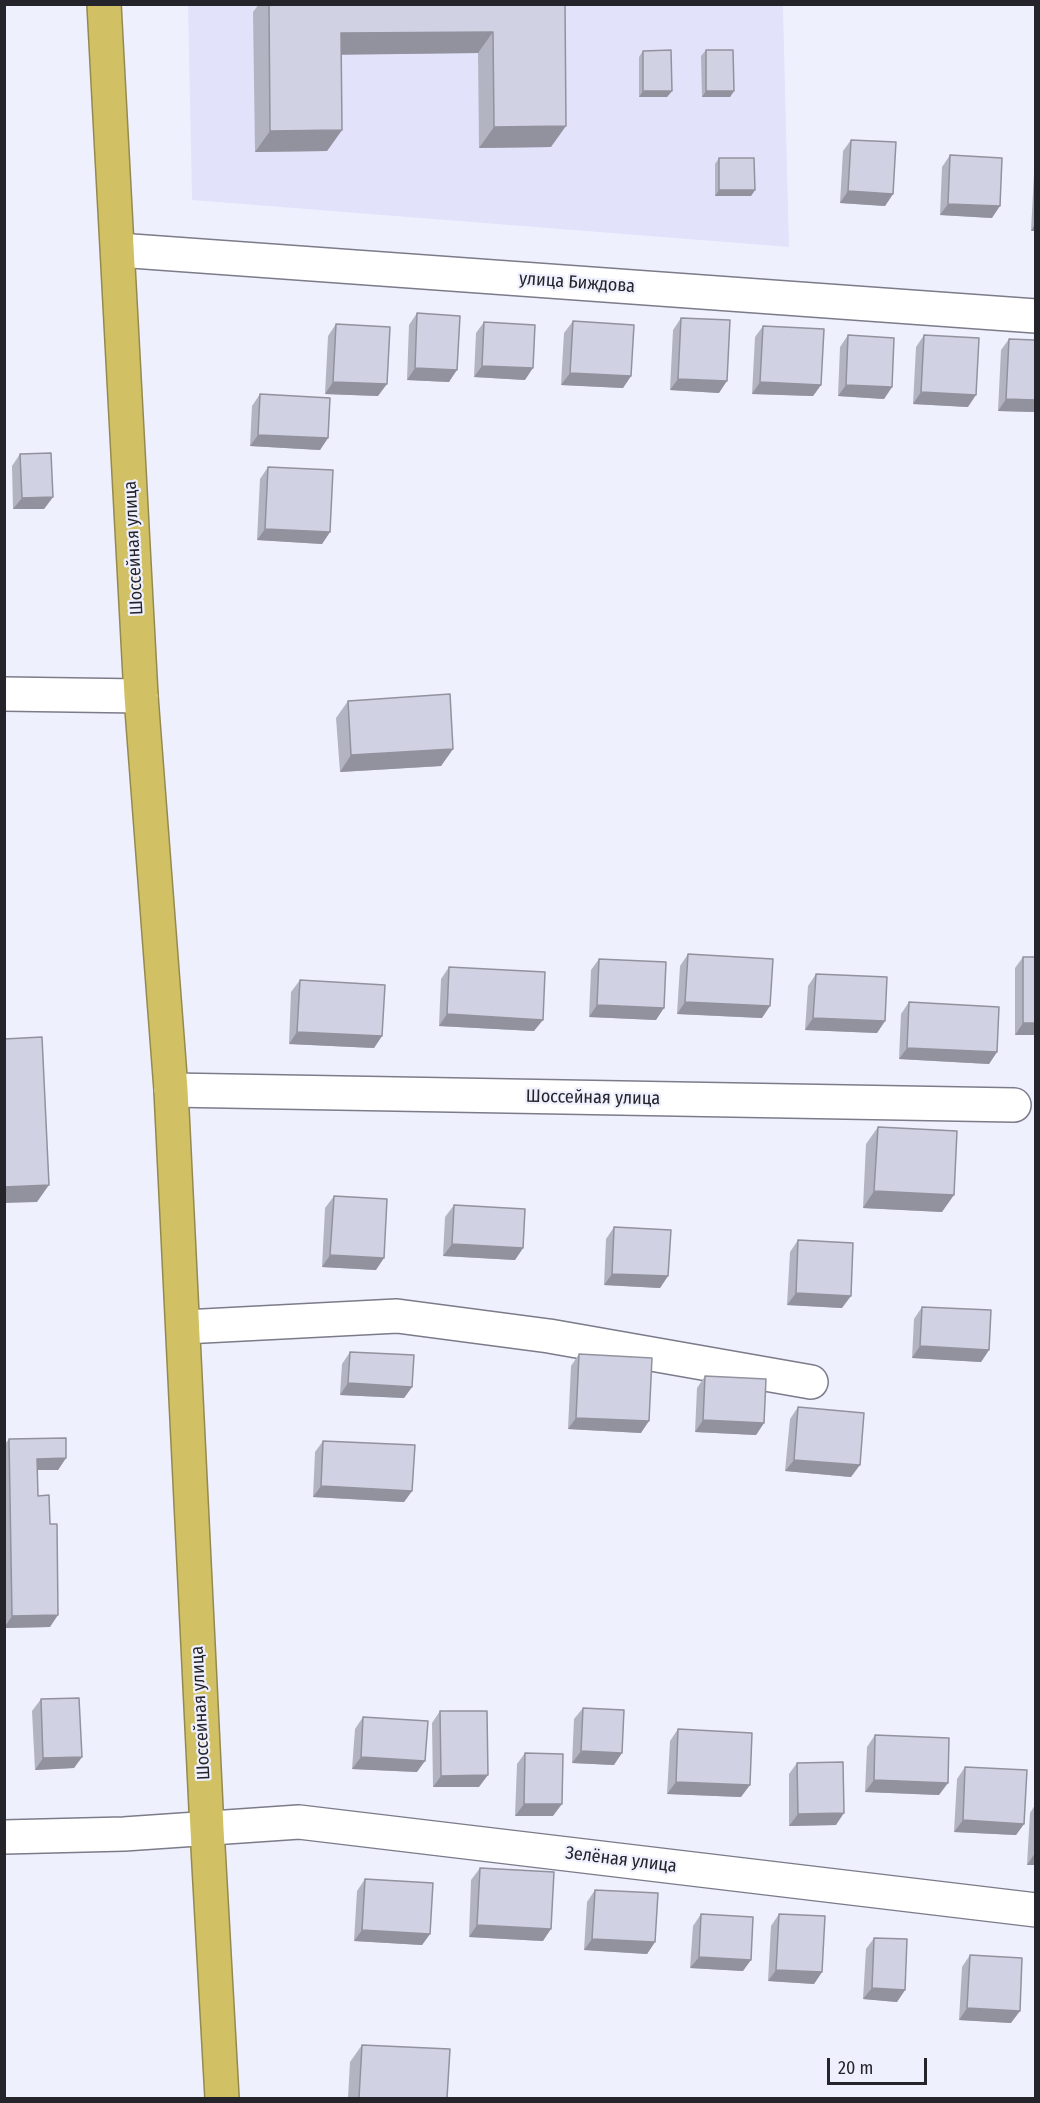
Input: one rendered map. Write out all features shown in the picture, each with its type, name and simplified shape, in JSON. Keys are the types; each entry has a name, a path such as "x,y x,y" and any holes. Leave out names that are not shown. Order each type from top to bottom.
{"highway":[{"name":"Шоссейная улица","path":"104,4 141,696 171,1090 222,2098"}],"street":[{"name":"улица Биждова","path":"118,250 1035,316"},
{"path":"4,694 141,696"},
{"name":"Шоссейная улица","path":"171,1090 1014,1105"},
{"path":"184,1327 397,1316 549,1336 811,1382"},
{"name":"Зелёная улица","path":"4,1837 207,1829 299,1822 1035,1910"}],"shaded area":[{"path":"188,5 783,5 789,247 192,200"}],"building":[{"path":"269,4 565,4 566,126 494,127 493,32 341,33 342,130 270,131"},
{"path":"671,50 672,91 643,91 643,51"},
{"path":"706,50 733,50 734,91 706,91"},
{"path":"851,140 896,142 893,194 848,191"},
{"path":"950,155 1002,158 1000,206 948,204"},
{"path":"719,158 754,158 755,190 719,190"},
{"path":"417,313 460,316 457,370 415,368"},
{"path":"681,318 730,320 727,381 678,379"},
{"path":"573,321 634,325 631,376 570,373"},
{"path":"484,322 535,325 533,368 482,366"},
{"path":"336,324 390,327 387,384 333,382"},
{"path":"763,326 824,329 821,385 760,382"},
{"path":"848,335 894,338 892,387 846,385"},
{"path":"924,335 979,338 976,395 921,392"},
{"path":"1009,339 1035,340 1035,400 1006,399"},
{"path":"260,394 330,398 328,438 258,435"},
{"path":"51,453 53,497 22,498 20,454"},
{"path":"268,467 333,470 330,532 265,529"},
{"path":"450,694 453,749 351,755 348,701"},
{"path":"688,954 773,959 770,1006 685,1002"},
{"path":"1023,957 1035,957 1035,1023 1023,1023"},
{"path":"599,959 666,962 664,1008 597,1005"},
{"path":"449,967 545,972 543,1020 447,1014"},
{"path":"816,974 887,977 885,1021 813,1018"},
{"path":"300,980 385,985 382,1036 297,1032"},
{"path":"909,1002 999,1007 997,1052 907,1048"},
{"path":"42,1037 49,1185 4,1187 4,1039"},
{"path":"878,1127 957,1131 954,1195 874,1191"},
{"path":"334,1196 387,1199 384,1258 330,1255"},
{"path":"454,1205 525,1209 523,1248 452,1244"},
{"path":"614,1227 671,1230 668,1276 612,1274"},
{"path":"798,1240 853,1243 851,1296 796,1293"},
{"path":"922,1307 991,1310 989,1350 920,1346"},
{"path":"350,1352 414,1355 412,1387 348,1383"},
{"path":"579,1354 652,1358 649,1421 576,1418"},
{"path":"705,1376 766,1379 764,1423 703,1420"},
{"path":"798,1407 864,1413 860,1465 794,1460"},
{"path":"66,1438 66,1458 37,1459 38,1496 49,1495 50,1524 57,1524 58,1615 12,1616 9,1439"},
{"path":"323,1441 415,1445 412,1491 321,1486"},
{"path":"79,1698 82,1757 43,1758 41,1699"},
{"path":"583,1708 624,1710 622,1753 581,1751"},
{"path":"440,1711 487,1711 488,1775 441,1776"},
{"path":"363,1717 428,1721 425,1761 361,1757"},
{"path":"678,1729 752,1733 750,1785 676,1782"},
{"path":"875,1735 949,1738 948,1783 874,1780"},
{"path":"525,1753 563,1754 562,1804 524,1804"},
{"path":"843,1762 844,1813 798,1814 797,1763"},
{"path":"965,1767 1027,1770 1024,1824 963,1820"},
{"path":"480,1868 554,1872 551,1929 477,1925"},
{"path":"365,1879 433,1883 430,1934 362,1930"},
{"path":"595,1890 658,1893 655,1942 592,1939"},
{"path":"701,1914 753,1917 751,1960 699,1957"},
{"path":"779,1914 825,1916 822,1972 776,1970"},
{"path":"874,1938 907,1939 905,1990 872,1988"},
{"path":"970,1955 1022,1958 1020,2011 967,2008"},
{"path":"362,2045 450,2049 447,2098 359,2098"}]}
